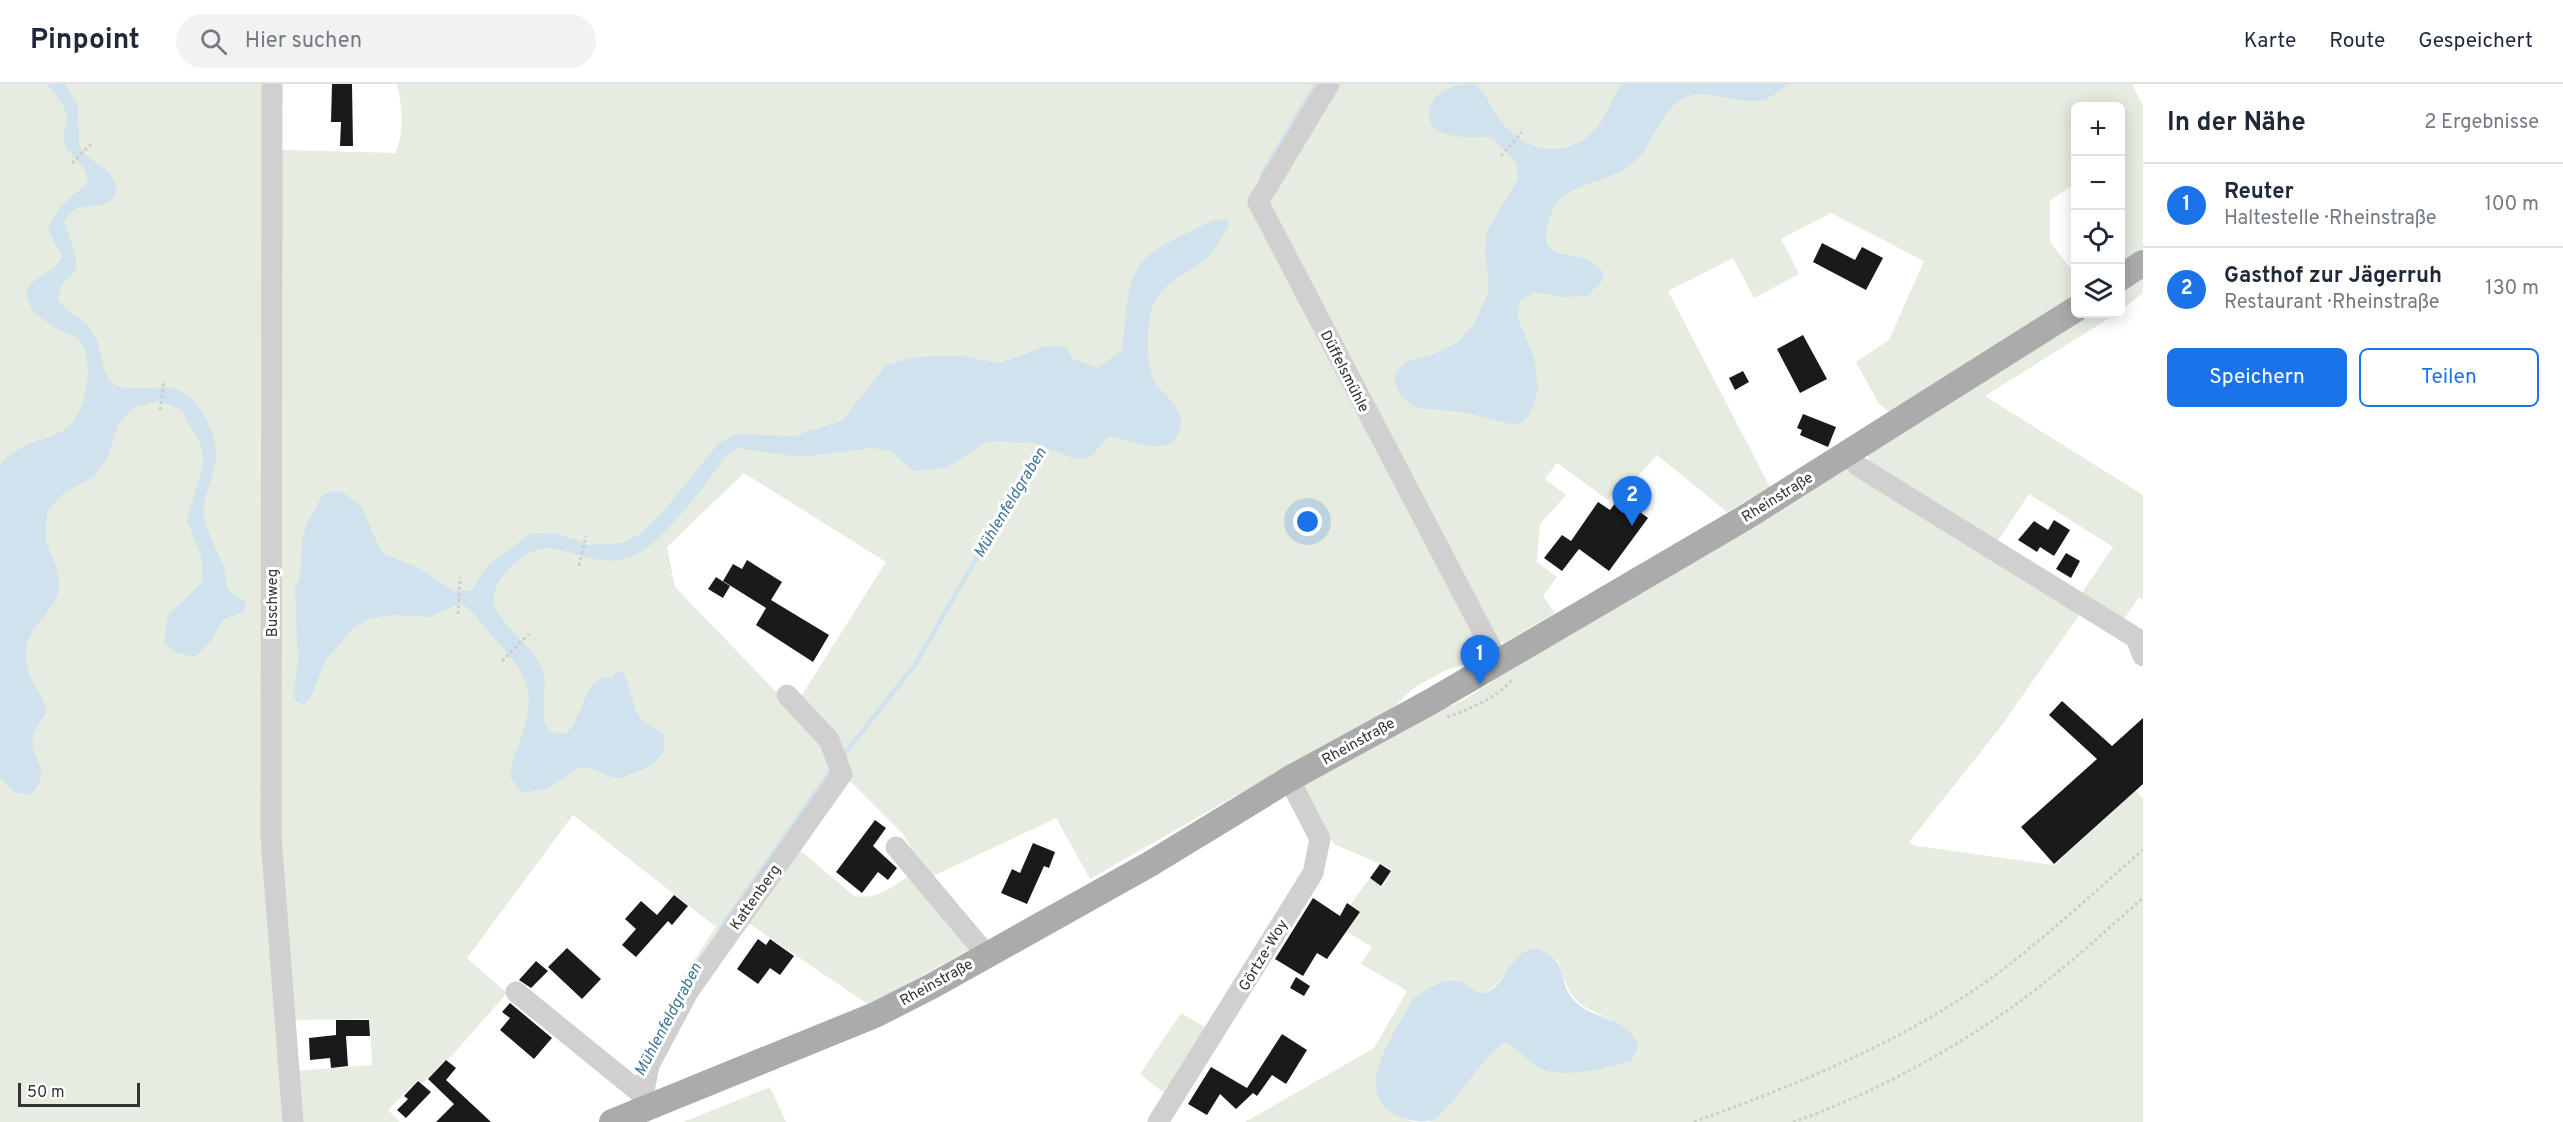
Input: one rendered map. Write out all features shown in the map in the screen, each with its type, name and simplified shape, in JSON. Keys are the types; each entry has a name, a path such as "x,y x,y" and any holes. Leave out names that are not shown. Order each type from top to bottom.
{"main road":[{"path":"2125,275 2143,263"},
{"name":"Rheinstraße","path":"612,1122 641,1104 875,1015 1150,864 1289,779 1746,517 2071,312"}],"street":[{"name":"Buschweg","path":"272,84 271,837 293,1122"},
{"name":"Düffelsmühle","path":"1329,84 1258,202 1498,661"},
{"path":"1847,453 1858,466 2136,638 2143,656"},
{"name":"Kattenberg","path":"641,1104 649,1065 688,992 842,774 829,740 787,695"},
{"name":"Görtze-Woy","path":"1158,1122 1313,873 1320,839 1289,779"},
{"path":"896,847 986,954"},
{"path":"516,992 641,1104"}],"path":[{"path":"1501,156 1522,132"},
{"path":"72,163 92,144"},
{"path":"160,410 164,380"},
{"path":"579,566 586,536"},
{"path":"458,614 460,577"},
{"path":"502,661 529,634"},
{"path":"1694,1122 1835,1067 1932,1016 2014,961 2143,850"},
{"path":"1793,1122 1830,1109 1960,1042 2048,980 2143,898"}],"shaded area":[{"path":"0,84 265,84 286,1122 0,1122"},
{"path":"397,84 1324,84 1257,192 1483,643 1477,660 1444,671 1414,688 1379,721 1275,773 1090,879 1056,818 929,878 903,834 846,777 798,701 886,562 744,473 667,547 675,587 812,729 835,770 680,985 679,983 716,927 573,815 467,958 507,993 449,1059 447,1058 422,1084 418,1080 388,1110 400,1122 300,1122 297,1071 372,1065 370,1019 293,1020 279,836 281,150 396,153 402,119"},
{"path":"1336,84 2132,84 2143,106 2143,248 2125,261 2125,102 2071,102 2071,187 2050,201 2050,242 2071,269 2071,299 1891,413 1879,404 1856,362 1889,340 1924,261 1831,213 1781,239 1799,274 1754,298 1733,258 1668,291 1770,487 1727,512 1657,455 1624,492 1618,487 1608,500 1557,463 1545,479 1566,495 1540,524 1537,562 1557,577 1543,596 1555,613 1504,643 1491,638 1269,205 1271,192"},
{"path":"2143,271 2143,293 2125,307 2125,284"},
{"path":"2076,318 2110,318 1985,396 2143,495 2143,599 2139,597 2122,622 2079,597 2113,547 2029,494 1995,545 1872,468 1866,451"},
{"path":"1839,467 1862,474 2082,611 1999,729 1909,842 1916,846 2054,865 2136,791 2143,798 2143,1122 1429,1122 1440,1113 1493,1051 1504,1042 1514,1046 1539,1068 1612,1020 1576,1000 1567,985 1558,961 1521,954 1486,992 1476,991 1460,981 1398,1116 1414,1122 1245,1122 1374,1048 1407,991 1361,964 1372,947 1347,932 1360,912 1350,905 1370,878 1383,887 1392,869 1334,844 1309,801 1285,791 1401,723 1456,704 1487,686 1529,650"},
{"path":"795,846 853,895 868,897 875,895 909,876 970,949 869,1005 745,921"},
{"path":"1181,1013 1210,1030 1168,1096 1140,1074"},
{"path":"770,1087 786,1122 683,1122"}],"water":[{"path":"48,84 65,84 78,105 79,146 87,156 109,172 117,186 112,200 101,205 74,210 64,221 76,257 76,270 61,286 58,299 92,331 105,371 112,384 130,388 172,388 189,396 203,413 212,435 216,456 214,472 203,509 205,522 223,565 227,589 246,603 243,612 224,619 209,643 194,657 175,652 164,643 168,615 203,581 201,556 187,520 204,462 200,442 181,410 160,401 134,407 118,424 107,459 93,477 64,493 47,511 46,539 58,576 59,588 57,597 29,638 26,649 27,668 47,711 33,737 34,753 40,764 41,777 31,795 14,792 0,777 0,466 6,458 21,447 64,430 72,423 79,413 83,400 88,371 83,346 77,338 56,328 33,312 26,293 33,282 54,268 62,256 48,230 51,222 69,199 87,185 86,173 65,145 63,134 67,121 66,112"},
{"path":"1465,84 1474,84 1483,93 1499,119 1513,134 1536,147 1561,149 1585,139 1596,129 1621,84 1788,84 1779,92 1761,100 1743,101 1697,94 1679,101 1665,115 1644,150 1630,166 1565,195 1558,202 1548,222 1547,245 1559,254 1591,262 1603,272 1603,280 1587,296 1563,297 1534,292 1520,301 1517,316 1534,358 1538,390 1530,414 1523,422 1515,425 1464,412 1416,408 1400,395 1394,380 1397,371 1406,362 1437,353 1458,342 1475,323 1489,290 1485,249 1487,231 1518,179 1516,163 1491,137 1445,134 1434,127 1429,117 1433,100 1442,92"},
{"path":"1216,219 1228,220 1228,228 1207,258 1164,289 1153,306 1149,322 1149,363 1153,379 1175,406 1181,420 1180,430 1173,442 1147,446 1108,437 1091,456 1077,459 1033,443 988,441 946,468 913,471 891,451 872,448 800,457 738,448 725,457 670,527 657,540 633,556 610,561 548,548 530,553 511,567 497,585 494,604 502,620 537,659 542,669 545,689 544,721 548,728 554,732 566,733 577,718 589,691 595,684 613,677 616,672 624,673 636,711 643,721 664,734 662,753 653,764 646,768 620,778 590,769 578,768 549,788 522,793 510,777 528,711 527,686 523,675 510,656 474,614 460,603 430,617 394,615 370,618 353,628 326,660 310,699 304,704 297,702 293,695 298,663 295,587 300,579 302,540 307,524 322,496 332,491 341,491 361,506 382,553 417,567 454,591 471,591 487,566 530,534 555,533 589,545 622,543 640,534 661,514 719,443 736,434 794,436 842,421 886,365 911,358 933,356 960,356 1000,363 1047,346 1066,347 1073,359 1098,368 1122,350 1127,301 1139,266 1161,247"},
{"path":"1534,948 1546,953 1559,965 1566,987 1578,1004 1619,1024 1633,1036 1638,1046 1631,1061 1584,1072 1558,1073 1538,1067 1504,1042 1446,1108 1430,1121 1409,1120 1388,1110 1380,1100 1376,1088 1380,1061 1414,998 1443,982 1454,980 1481,993 1490,991 1500,982 1516,958"}],"building":[{"path":"332,84 352,84 353,146 340,146 341,122 331,122"},
{"path":"1822,243 1855,260 1862,247 1883,258 1866,290 1813,262"},
{"path":"1803,335 1827,379 1800,393 1777,349"},
{"path":"1743,371 1749,382 1735,390 1729,378"},
{"path":"1803,414 1836,427 1828,447 1800,435 1802,430 1797,428"},
{"path":"1620,497 1648,518 1609,571 1579,549 1562,571 1544,558 1562,535 1571,541 1598,502 1610,510"},
{"path":"2054,520 2070,530 2054,556 2040,547 2037,552 2018,540 2034,521 2048,530"},
{"path":"2066,553 2080,561 2071,578 2056,569"},
{"path":"747,560 782,582 771,600 829,635 813,662 756,625 766,608 723,581 733,564 742,569"},
{"path":"716,577 730,586 723,598 708,589"},
{"path":"2062,701 2112,746 2143,718 2143,784 2054,864 2021,827 2097,759 2049,715"},
{"path":"875,820 886,828 873,846 897,868 888,880 878,872 862,893 836,872"},
{"path":"1033,843 1055,852 1049,868 1044,866 1027,904 1001,893 1012,869 1020,873"},
{"path":"1380,864 1391,871 1381,886 1370,878"},
{"path":"674,895 688,906 672,925 668,921 636,957 622,945 636,929 625,919 641,901 657,915"},
{"path":"1313,898 1340,916 1347,903 1360,912 1327,959 1317,953 1303,976 1275,959"},
{"path":"758,939 766,945 770,939 794,956 780,975 770,968 758,984 737,969"},
{"path":"567,948 601,979 582,999 548,967"},
{"path":"536,961 548,971 531,988 519,980"},
{"path":"1296,977 1310,986 1304,996 1290,988"},
{"path":"510,1003 552,1038 534,1059 500,1030 510,1018 502,1012"},
{"path":"336,1020 369,1020 370,1036 346,1036 348,1066 331,1068 330,1058 310,1060 309,1038 336,1035"},
{"path":"1282,1034 1307,1050 1286,1084 1272,1075 1257,1096 1253,1093 1236,1109 1220,1094 1207,1115 1188,1104 1211,1067 1247,1088"},
{"path":"446,1060 456,1068 446,1080 491,1122 436,1122 454,1104 428,1079"},
{"path":"418,1081 431,1092 406,1118 397,1110 408,1099 404,1096"}],"waterway":[{"name":"Mühlenfeldgraben","path":"1262,175 1316,84"},
{"name":"Mühlenfeldgraben","path":"843,756 916,663 1043,443"},
{"name":"Mühlenfeldgraben","path":"720,929 832,769"}],"place":[{"name":"Gasthof zur Jägerruh","path":"1632,526"},
{"name":"Reuter","path":"1480,685"}]}
